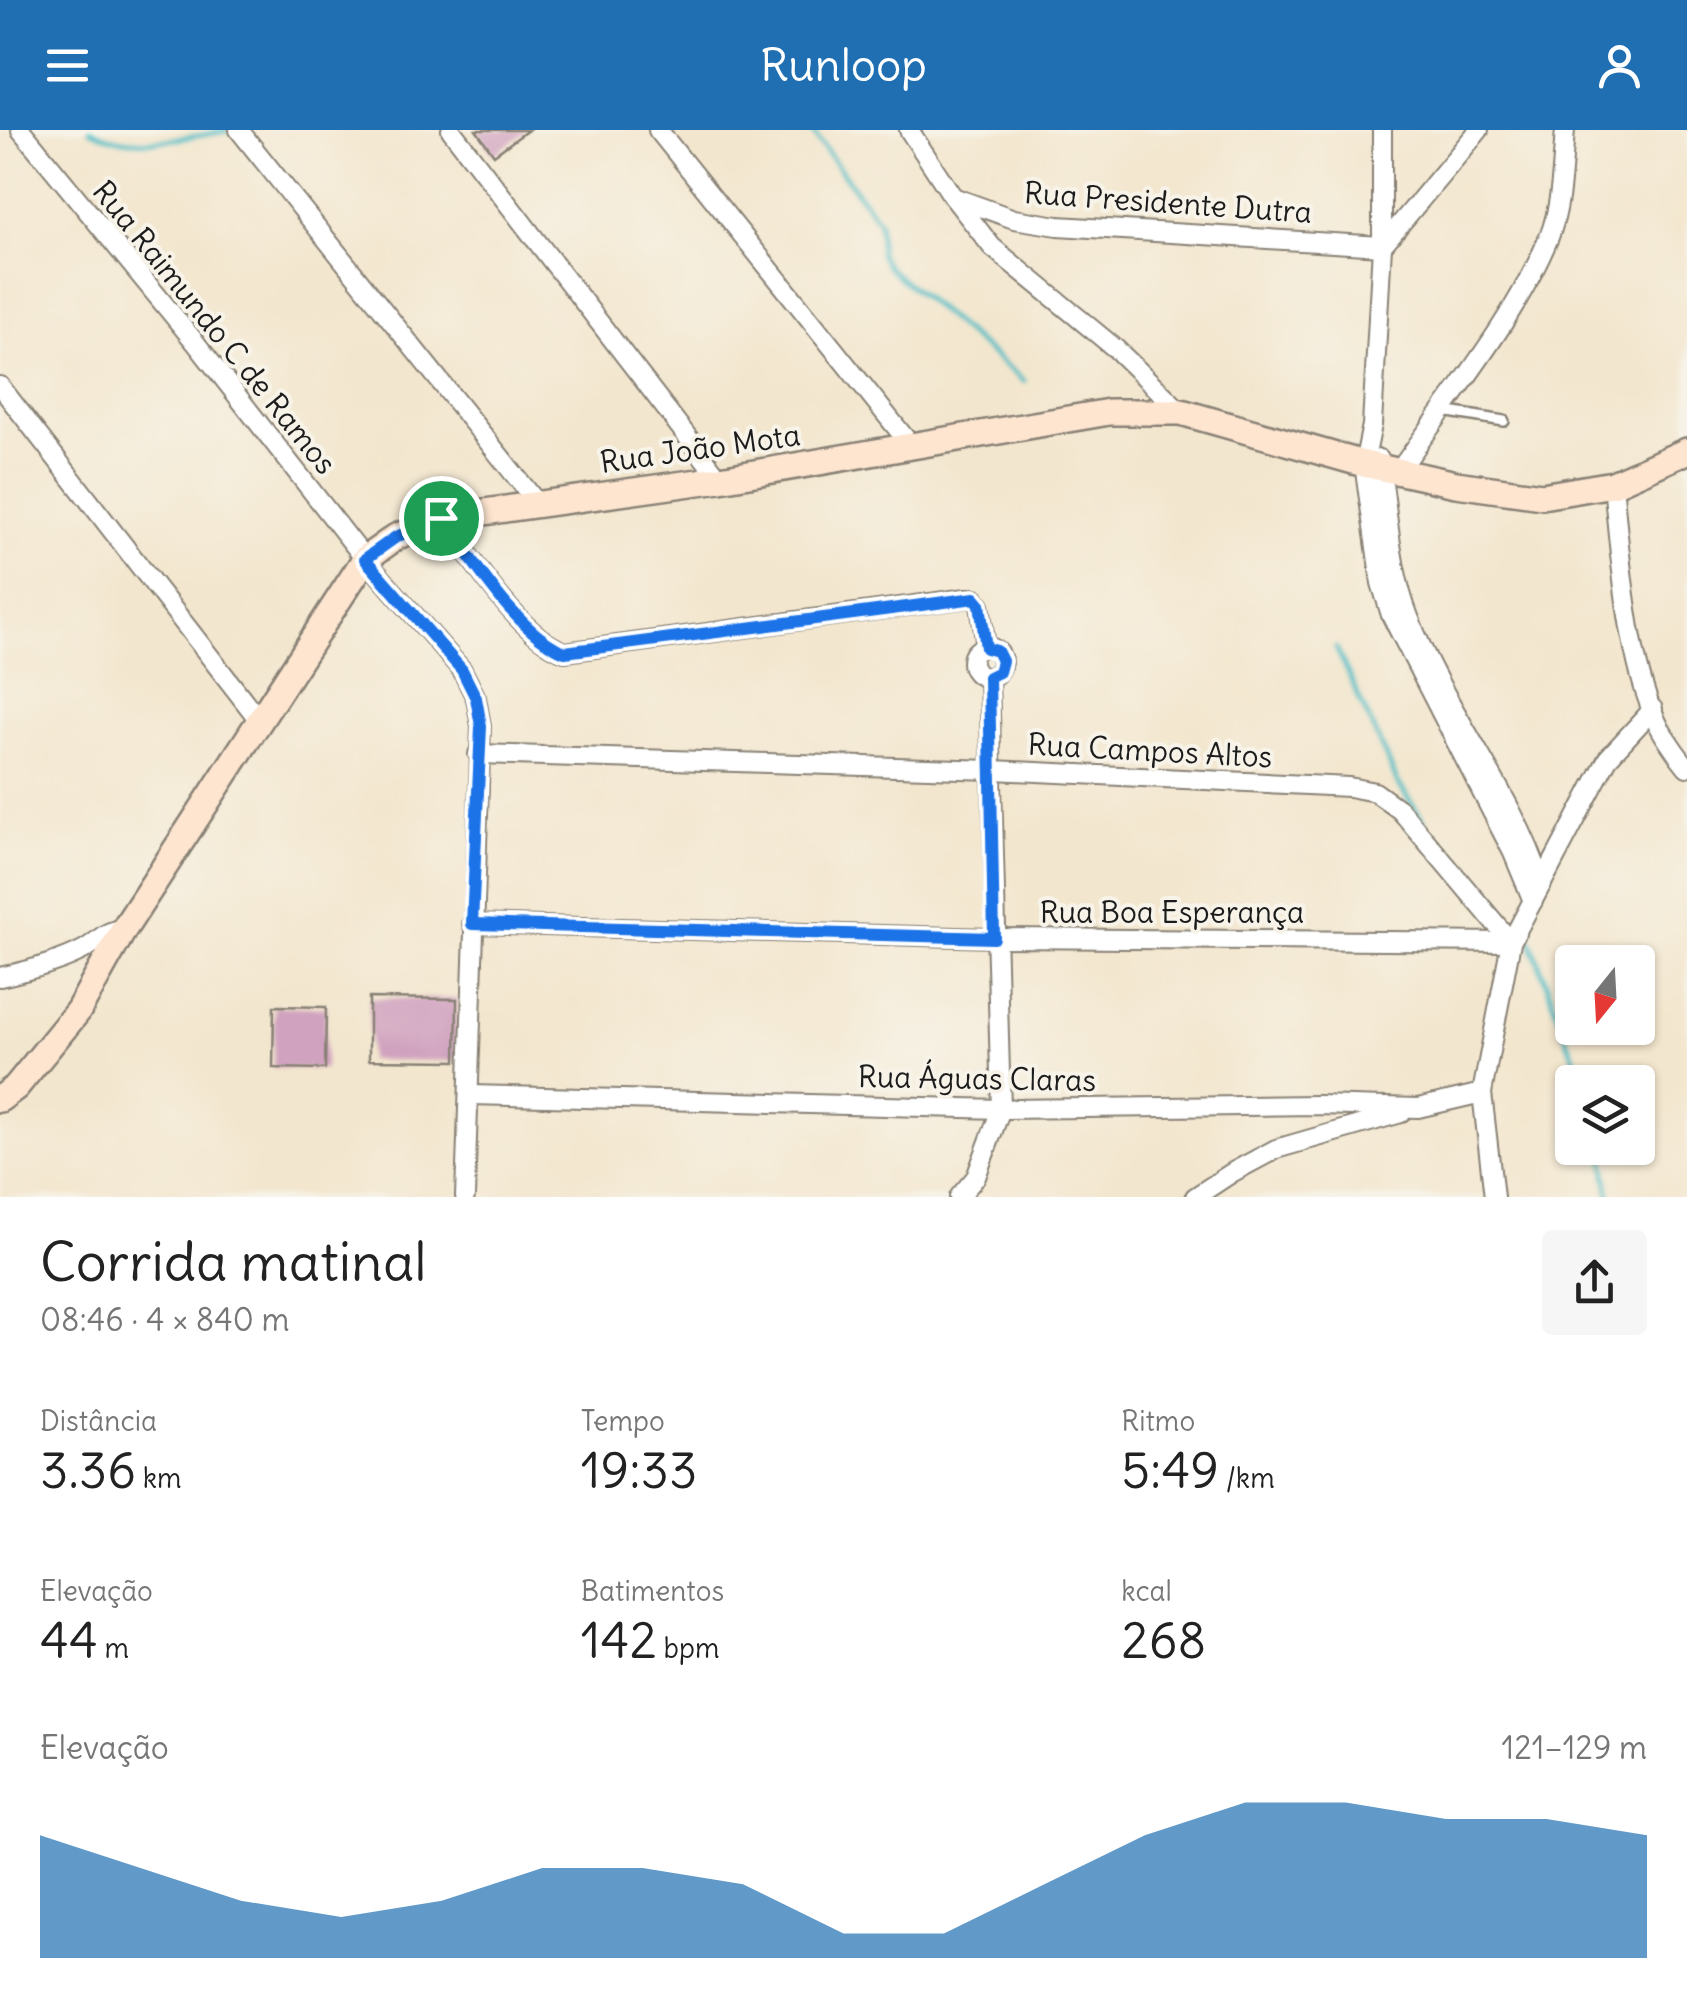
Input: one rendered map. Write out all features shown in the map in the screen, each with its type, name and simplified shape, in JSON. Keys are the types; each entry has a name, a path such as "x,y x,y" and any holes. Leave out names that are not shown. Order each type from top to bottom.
{"main road":[{"name":"Rua João Mota","path":"0,1099 16,1087 78,1011 124,929 365,559 396,537 441,518 720,479 1110,412 1181,412 1381,467 1542,496 1612,484 1687,451"}],"street":[{"name":"Rua Raimundo C de Ramos","path":"21,130 196,342 365,559 462,670 476,698 481,726 465,1197"},
{"path":"239,130 538,504"},
{"path":"452,130 720,479"},
{"path":"658,130 913,448"},
{"path":"909,130 992,247 1116,350 1181,412"},
{"path":"1382,130 1382,246 1372,425 1381,467 1381,583 1392,615 1513,853 1538,893"},
{"path":"1382,246 1480,130"},
{"path":"1381,467 1440,410 1519,297 1550,234 1565,130"},
{"name":"Rua Presidente Dutra","path":"953,197 1014,220 1058,226 1382,246"},
{"path":"0,386 260,720"},
{"path":"1612,484 1625,596 1645,690 1662,733 1687,767"},
{"path":"441,518 523,624 546,646 565,652 966,598 975,598 980,604 986,648 976,652 972,663 978,674 989,677 1001,1108 976,1177 959,1197"},
{"path":"1494,1197 1482,1093 1511,942 1608,758 1652,709"},
{"name":"Rua Campos Altos","path":"478,754 1349,786 1375,792 1400,810 1511,942"},
{"name":"Rua Boa Esperança","path":"472,924 994,938 1511,942"},
{"path":"0,978 82,950 108,930 124,929"},
{"name":"Rua Águas Claras","path":"470,1095 1001,1108 1418,1108 1482,1093"},
{"path":"1320,1105 1323,1134"},
{"path":"1196,1197 1276,1150 1418,1108"},
{"path":"1228,1197 1234,1172"}],"lane":[{"path":"1440,410 1504,421"}],"building":[{"path":"476,130 528,130 494,155"},
{"path":"369,998 457,999 456,1061 369,1060"},
{"path":"274,1006 326,1007 325,1069 273,1068"}],"waterway":[{"path":"90,130 140,141 227,131"},
{"path":"811,130 879,222 880,254 887,267 1024,381"},
{"path":"1336,648 1398,783 1424,821"},
{"path":"1528,934 1577,1065"},
{"path":"1605,1165 1610,1197"}],"route":[{"path":"441,518 523,624 546,646 565,652 975,598 980,604 986,648 997,651 1002,661 999,672 989,677 994,938 472,924 481,726 476,698 462,670 365,559 396,537 441,518"}]}
